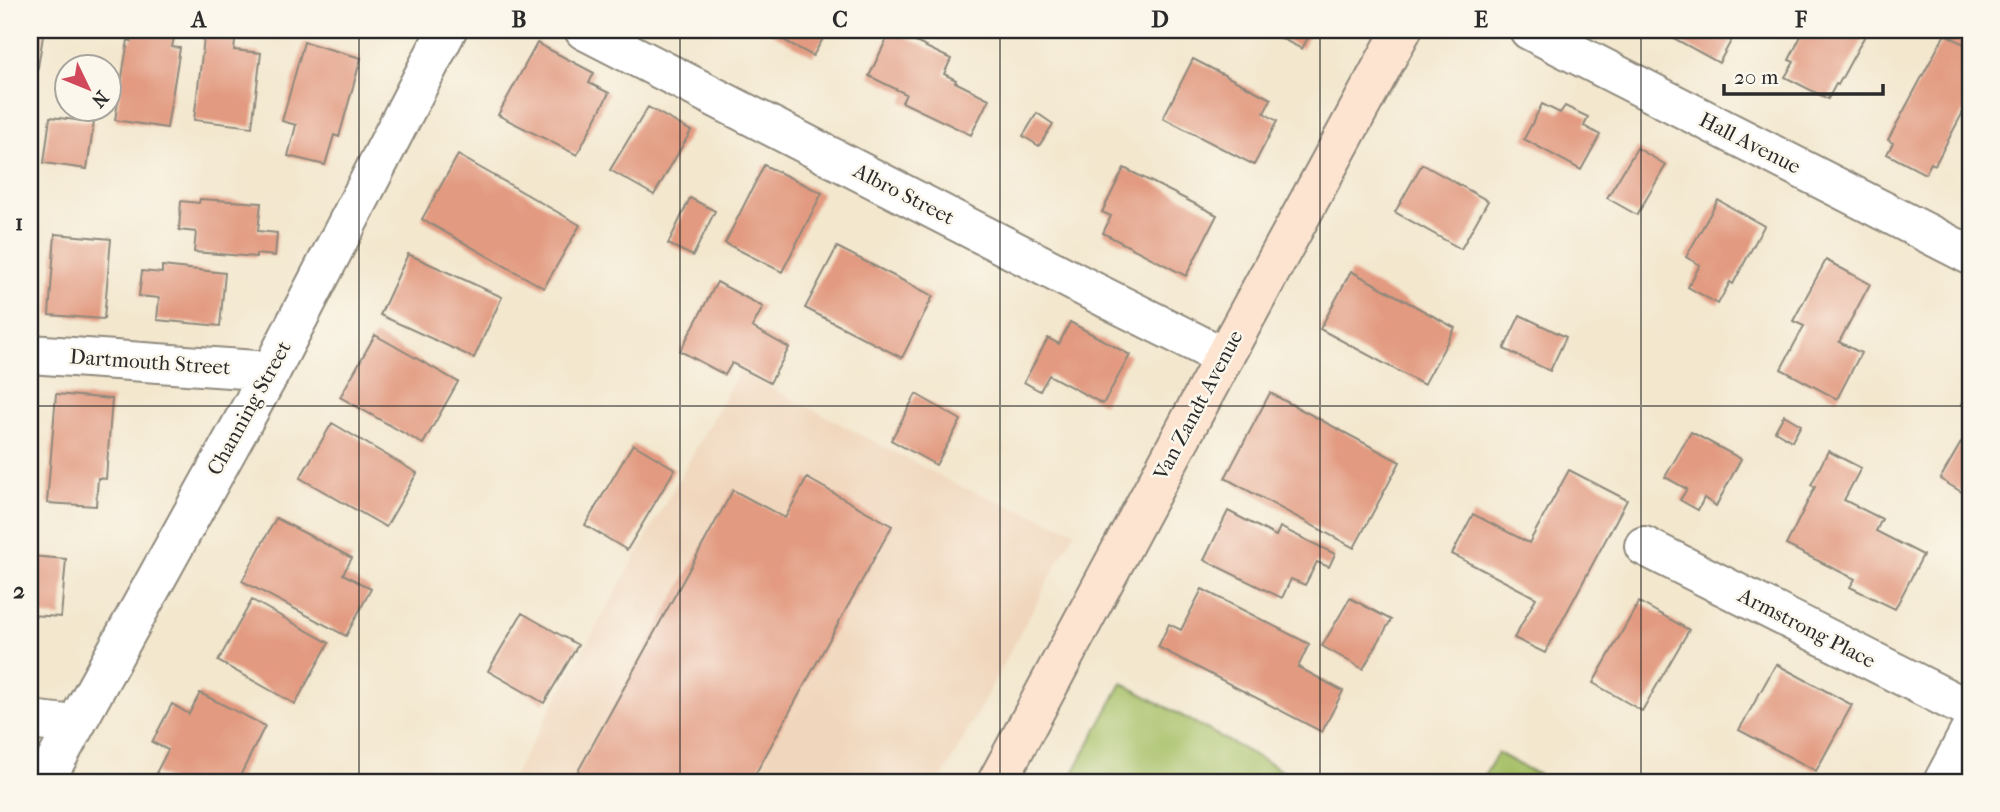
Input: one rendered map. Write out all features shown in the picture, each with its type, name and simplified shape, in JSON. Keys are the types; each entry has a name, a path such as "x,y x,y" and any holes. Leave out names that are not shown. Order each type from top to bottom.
{"street":[{"name":"Channing Street","path":"44,782 271,371 447,30"},
{"name":"Albro Street","path":"584,30 1105,299 1224,357"},
{"name":"Van Zandt Avenue","path":"997,782 1402,30"},
{"name":"Hall Avenue","path":"1529,30 1970,256"},
{"name":"Dartmouth Street","path":"30,354 271,371"},
{"name":"Armstrong Place","path":"1644,546 1970,710"},
{"path":"30,720 75,725"},
{"path":"1943,782 1970,731"}],"shaded area":[{"path":"739,371 957,485 1075,531 940,782 510,782"}],"green space":[{"path":"1122,683 1303,782 1068,782"},
{"path":"1498,753 1552,782 1480,782"}],"building":[{"path":"30,30 44,30 31,110 30,110"},
{"path":"133,30 176,30 172,47 180,48 167,128 122,121 122,77 128,40 131,41"},
{"path":"205,30 236,33 234,50 261,53 252,127 194,120"},
{"path":"765,30 828,30 813,56"},
{"path":"891,30 951,59 944,74 989,99 971,135 902,102 906,94 869,76"},
{"path":"1265,30 1312,30 1302,49"},
{"path":"1659,30 1737,30 1719,63"},
{"path":"1804,30 1868,30 1828,99 1785,77 1794,62 1789,60"},
{"path":"1945,34 1970,47 1970,107 1967,114 1963,112 1935,165 1931,163 1925,174 1887,154 1893,143 1888,140"},
{"path":"304,42 361,58 339,137 334,135 325,165 288,156 296,125 282,121"},
{"path":"537,43 594,73 589,83 609,93 577,155 498,115"},
{"path":"1193,59 1271,99 1264,113 1277,121 1254,165 1163,118"},
{"path":"1542,104 1560,113 1565,106 1588,117 1584,126 1600,135 1581,170 1524,139"},
{"path":"648,107 691,131 654,195 610,170"},
{"path":"1037,113 1053,124 1039,146 1023,136"},
{"path":"50,117 52,122 94,122 87,169 44,163"},
{"path":"1637,148 1666,165 1637,215 1607,198"},
{"path":"458,155 580,225 544,288 422,219"},
{"path":"1422,164 1488,201 1461,249 1395,212"},
{"path":"764,165 822,193 782,272 725,243"},
{"path":"1124,168 1217,215 1186,276 1103,233 1111,216 1102,212"},
{"path":"690,198 715,211 693,256 668,244"},
{"path":"200,199 261,203 258,231 277,233 275,256 194,252 196,232 179,230 181,201 199,203"},
{"path":"1718,200 1764,226 1733,284 1730,282 1718,304 1688,287 1700,265 1686,257"},
{"path":"55,234 111,239 104,319 49,315"},
{"path":"837,247 933,296 902,358 805,308"},
{"path":"408,254 502,297 474,358 380,315"},
{"path":"1826,260 1870,284 1839,342 1861,353 1837,399 1781,369 1804,326 1793,321"},
{"path":"162,266 225,273 220,326 157,320 159,298 139,296 142,271 162,273"},
{"path":"1351,271 1455,328 1424,385 1320,329"},
{"path":"717,282 763,307 752,327 789,348 770,383 732,363 725,375 680,351"},
{"path":"1520,315 1566,337 1550,371 1504,349"},
{"path":"1070,322 1130,355 1103,404 1049,375 1040,391 1024,382 1048,338 1059,344"},
{"path":"375,335 458,382 423,444 340,397"},
{"path":"1970,385 1970,409 1961,404"},
{"path":"1270,393 1400,462 1354,548 1225,478"},
{"path":"56,394 112,399 106,479 98,478 96,506 47,503"},
{"path":"916,394 961,420 936,465 891,440"},
{"path":"1784,415 1801,425 1792,441 1775,431"},
{"path":"332,423 417,473 386,527 300,478"},
{"path":"1691,432 1741,459 1716,506 1704,498 1698,510 1680,500 1687,489 1665,477"},
{"path":"1962,441 1970,446 1970,497 1940,479"},
{"path":"633,444 675,469 627,550 585,525"},
{"path":"1828,451 1861,468 1844,500 1882,519 1876,531 1923,555 1895,609 1850,587 1855,579 1786,545 1815,487 1811,485"},
{"path":"1569,470 1627,500 1545,653 1514,638 1536,598 1452,554 1473,514 1529,543"},
{"path":"807,478 892,526 751,782 572,782 733,490 785,518"},
{"path":"1228,511 1276,536 1280,527 1335,554 1329,567 1317,562 1305,585 1291,579 1282,598 1204,560"},
{"path":"276,518 352,558 343,574 371,589 346,636 242,581"},
{"path":"30,556 66,559 61,617 30,615"},
{"path":"1202,589 1309,644 1298,667 1343,691 1322,732 1158,647 1169,624 1181,630"},
{"path":"1350,598 1391,620 1363,669 1322,646"},
{"path":"252,600 329,643 295,704 218,661"},
{"path":"1639,602 1689,630 1642,711 1593,683"},
{"path":"522,613 578,645 544,703 488,671"},
{"path":"1776,664 1852,705 1816,771 1739,730"},
{"path":"200,693 265,726 237,782 174,782 156,773 168,750 152,742 172,704 189,714"}]}
